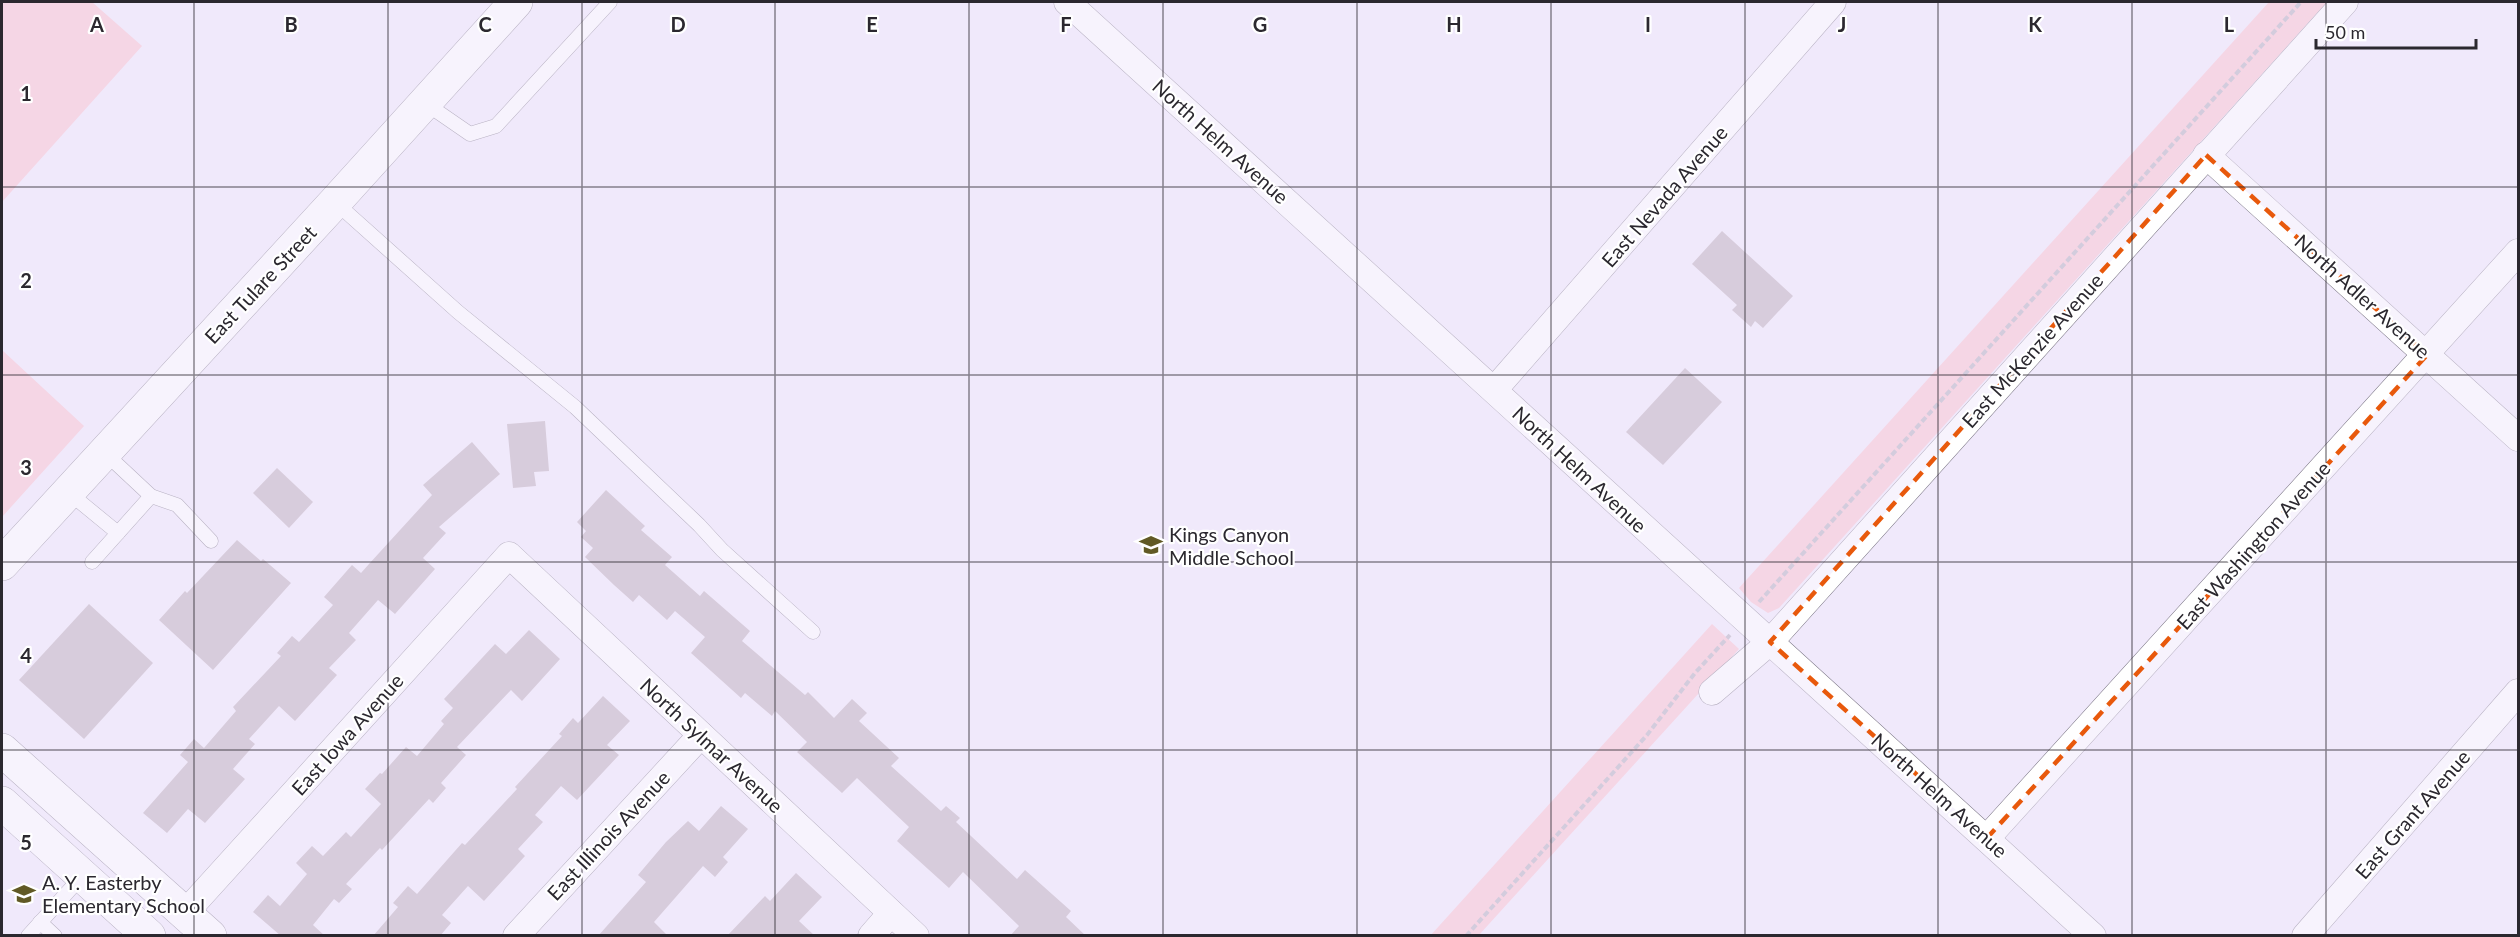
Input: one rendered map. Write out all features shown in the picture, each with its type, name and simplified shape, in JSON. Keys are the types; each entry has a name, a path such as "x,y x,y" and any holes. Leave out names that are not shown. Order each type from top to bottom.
{"main road":[{"name":"East Tulare Street","path":"9,551 105,453 516,2"},
{"path":"2,750 210,936"},
{"path":"2,802 149,936"}],"street":[{"name":"North Helm Avenue","path":"1067,2 1743,619 1987,837 2093,936"},
{"name":"East Nevada Avenue","path":"1494,390 1833,2"},
{"name":"East McKenzie Avenue","path":"1712,692 1770,642 2345,2"},
{"name":"North Adler Avenue","path":"2206,155 2518,438"},
{"name":"East Washington Avenue","path":"1987,837 2427,355 2518,252"},
{"name":"North Sylmar Avenue","path":"509,555 916,936"},
{"name":"East Iowa Avenue","path":"185,913 509,555"},
{"name":"East Grant Avenue","path":"2305,936 2518,692"},
{"name":"East Illinois Avenue","path":"516,936 701,735"},
{"path":"871,936 891,913"}],"lane":[{"path":"425,103 470,134 496,126 610,2"},
{"path":"335,202 458,312 574,407 699,525 722,550 813,632"},
{"path":"105,453 151,496 177,505 211,541"},
{"path":"68,492 118,533"},
{"path":"92,562 151,496"},
{"path":"28,936 83,875"},
{"path":"40,922 55,936"}],"path":[{"path":"1466,936 1647,735 1695,673 1743,619 2301,2"}],"highlighted area":[{"path":"2206,155 2427,355 1987,838 1770,642"}],"shaded area":[{"path":"2,2 92,2 142,46 2,202"},
{"path":"2269,2 2327,2 1779,608 1768,613 1751,602 1739,588"},
{"path":"2,350 84,426 2,517"},
{"path":"1712,624 1739,649 1479,935 1430,936"}],"building":[{"path":"1722,231 1793,296 1763,328 1755,321 1751,327 1732,310 1737,305 1692,264"},
{"path":"1685,368 1722,402 1663,465 1626,432"},
{"path":"545,421 549,471 534,472 536,486 513,488 507,424"},
{"path":"472,442 500,474 439,527 446,533 423,558 435,569 395,614 378,600 349,633 356,640 329,668 337,675 295,721 279,706 249,739 255,744 233,769 245,779 205,823 188,809 167,833 143,813 188,762 180,755 194,739 204,748 236,711 233,707 281,656 277,653 292,636 299,642 333,605 324,597 352,565 361,573 432,495 423,485"},
{"path":"277,468 313,502 289,528 253,493"},
{"path":"606,490 645,526 641,530 672,557 665,565 700,596 704,591 750,631 742,641 805,695 808,692 834,718 852,699 867,713 859,721 899,758 891,766 941,811 946,806 960,818 956,822 1017,879 1025,870 1071,911 1066,917 1086,936 1010,936 1019,926 963,872 949,888 897,841 909,827 857,778 842,793 797,752 807,742 775,711 772,716 745,693 741,698 691,653 705,637 675,611 667,620 639,595 633,602 614,585 585,557 593,548 581,537 586,531 577,522"},
{"path":"237,540 291,583 213,670 159,620"},
{"path":"89,604 153,663 84,739 19,680"},
{"path":"529,630 560,659 522,701 511,690 457,747 466,755 441,783 446,788 433,803 429,799 382,850 380,848 346,884 352,889 339,903 334,899 313,925 325,936 281,936 253,912 268,895 280,906 307,874 296,863 312,846 323,856 346,832 351,837 381,804 365,789 406,747 417,756 444,724 441,721 453,708 444,699 495,644 506,654"},
{"path":"603,696 630,721 607,745 619,755 577,800 561,786 535,815 543,822 518,849 525,856 484,901 468,886 442,915 451,923 440,936 373,936 398,907 393,903 408,886 417,894 462,843 465,845 517,789 515,787 562,736 559,734 573,718 578,723"},
{"path":"721,806 748,829 723,857 728,862 715,877 703,866 654,922 668,936 598,936 646,882 638,875 666,842 688,821 699,831"},
{"path":"796,873 822,897 799,921 815,936 727,936 765,896 770,901"}],"place":[{"name":"Kings Canyon Middle School","path":"1151,545"},
{"name":"A. Y. Easterby Elementary School","path":"24,894"}]}
